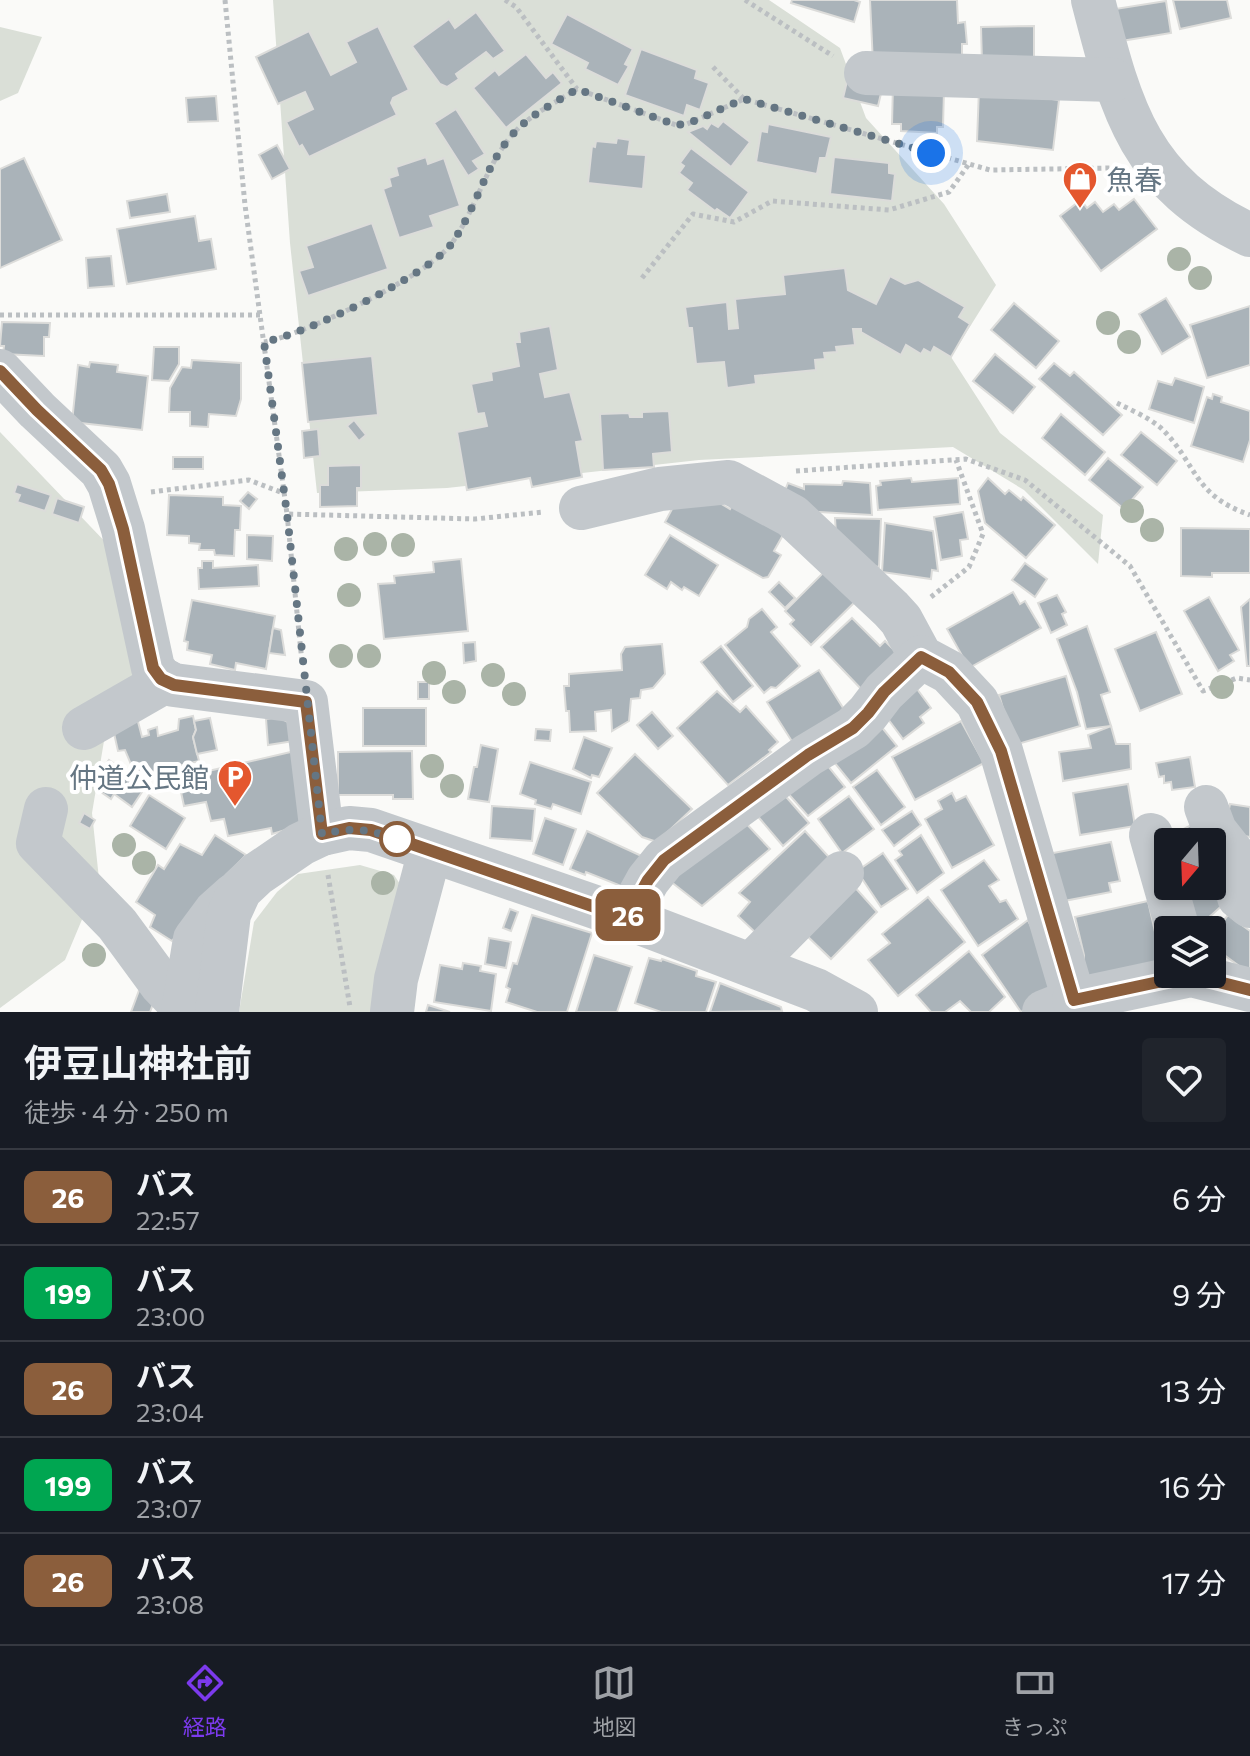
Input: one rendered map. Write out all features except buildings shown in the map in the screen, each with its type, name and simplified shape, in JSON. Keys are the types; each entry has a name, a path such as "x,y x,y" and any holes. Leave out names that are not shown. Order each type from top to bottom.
{"street":[{"path":"1093,0 1113,80 1131,125 1157,168 1193,200 1250,235"},
{"path":"866,73 1113,80"},
{"path":"0,371 101,470 115,496 153,668 174,685 306,702 322,834"},
{"path":"581,508 660,489 729,482 792,516 839,557 911,638 977,702 1001,751 1059,1006 1154,984"},
{"path":"627,918 648,880 664,860 808,755 853,728 884,692 911,638"},
{"path":"84,728 166,681"},
{"path":"1206,807 1215,831 1249,874 1239,897 1250,906"},
{"path":"46,809 38,843 117,924 161,984 194,1011 240,890 257,874 301,844 322,834 349,828 371,830 627,918 816,990 856,1012"},
{"path":"1151,835 1174,916"},
{"path":"392,1012 396,979 430,851"},
{"path":"751,965 842,873"},
{"path":"1226,984 1250,990"}],"path":[{"path":"225,0 245,205 287,514 306,702"},
{"path":"505,0 516,7 577,89 676,125 687,124 744,99"},
{"path":"745,0 833,57 866,73"},
{"path":"713,67 744,99 990,170 1157,168"},
{"path":"264,342 284,338 346,311 437,259 452,243 482,184 512,135 533,117 577,89"},
{"path":"642,278 693,214 734,222 772,201 889,210 949,192 969,164"},
{"path":"0,315 260,315"},
{"path":"1117,403 1164,431 1198,481 1214,497 1250,515"},
{"path":"729,482 765,473 966,459 1025,480 1130,566 1203,691 1237,678 1250,680"},
{"path":"911,638 969,567 983,534 956,460"},
{"path":"115,496 249,480 283,493"},
{"path":"287,514 475,519 581,508"},
{"path":"322,834 351,1012"}],"shaded area":[{"path":"273,0 769,0 840,48 866,118 944,204 996,285 951,357 1000,433 1103,515 1098,564 1024,490 953,447 699,460 447,488 317,493 290,243"},
{"path":"0,27 42,37 18,93 0,101"},
{"path":"0,432 112,549 135,681 106,729 92,813 99,879 65,960 0,1008"},
{"path":"360,865 394,875 400,884 380,1012 239,1012 254,922 277,892 298,874"}],"bus line":[{"name":"26","path":"0,371 101,470 109,484 123,529 153,668 161,679 174,685 306,702 322,834 349,828 371,830 627,918 648,880 664,860 755,792 853,728 884,692 921,657 949,672 977,702 1001,751 1074,1000 1191,975 1250,990"}],"place":[{"name":"魚春","path":"1080,210"},
{"name":"仲道公民館","path":"235,808"}],"route":[{"path":"397,839 401,841 371,830 349,828 322,834 287,514 264,342 284,338 346,311 437,259 452,243 482,184 512,135 533,117 577,89 676,125 687,124 744,99 931,153"}]}
